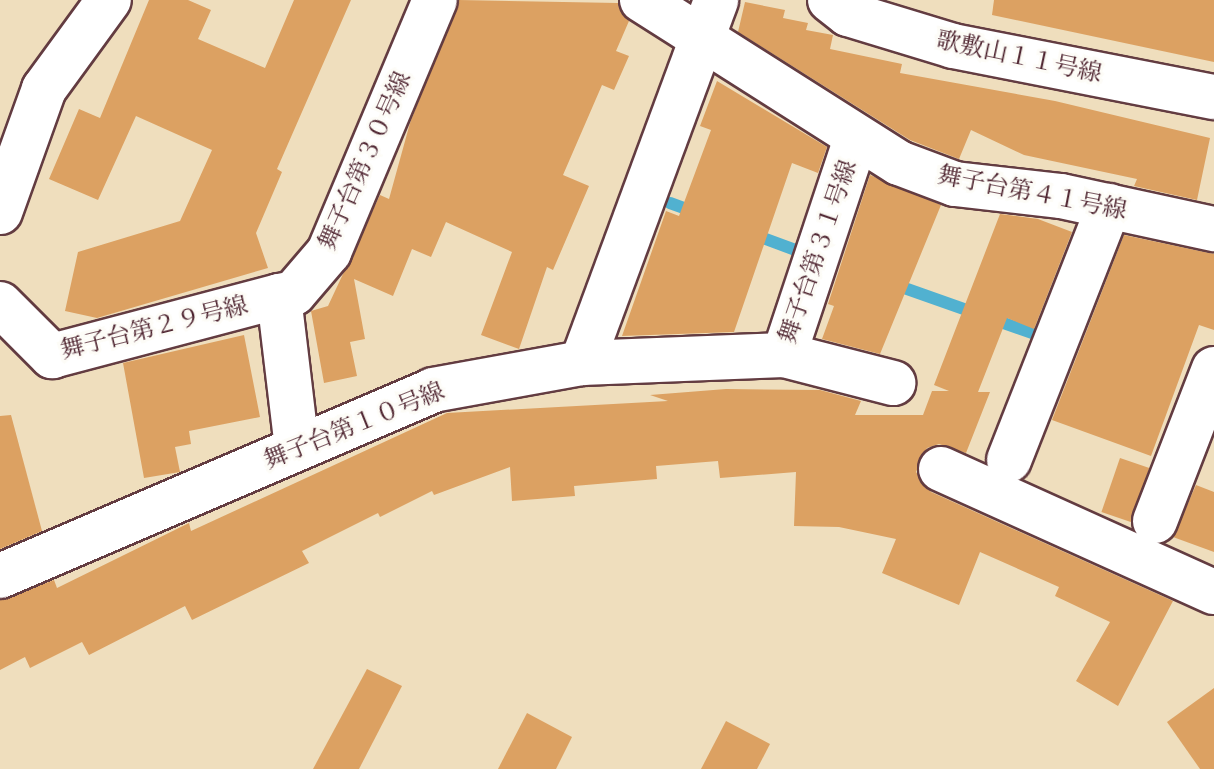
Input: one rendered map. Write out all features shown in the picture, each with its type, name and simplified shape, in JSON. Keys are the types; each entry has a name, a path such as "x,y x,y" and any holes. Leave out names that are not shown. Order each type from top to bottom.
{"street":[{"path":"0,212 44,89 109,0"},
{"name":"舞子台第３０号線","path":"279,296 294,293 329,252 435,0"},
{"path":"642,0 708,19 856,139"},
{"name":"歌敷山１１号線","path":"830,0 848,14 953,46 1214,97"},
{"path":"582,363 708,19"},
{"name":"舞子台第４１号線","path":"856,139 899,163 955,184 1109,206 1214,229"},
{"name":"舞子台第３１号線","path":"582,363 784,355 856,139"},
{"path":"1009,460 1109,206"},
{"path":"279,296 297,448"},
{"name":"舞子台第２９号線","path":"0,304 52,356 279,296"},
{"path":"784,355 893,383"},
{"name":"舞子台第１０号線","path":"0,576 433,390 582,363"},
{"path":"1155,521 1214,369"},
{"path":"941,469 1214,592"}],"building":[{"path":"149,0 188,0 211,10 198,39 265,68 294,0 351,0 277,169 282,172 256,233 268,268 97,318 65,311 78,252 180,221 212,150 136,116 98,200 49,179 79,109 100,118"},
{"path":"459,0 618,3 629,21 616,51 629,56 614,90 602,85 563,175 589,186 553,270 547,267 519,349 481,335 512,252 446,222 431,257 412,249 393,296 354,279 365,339 350,342 357,376 324,383 311,311 328,306 380,195 389,199 410,123"},
{"path":"994,0 1214,0 1214,62 992,15"},
{"path":"745,2 785,10 783,18 808,23 806,30 833,35 830,49 902,64 900,73 1055,101 1210,138 1197,200 1134,186 1137,179 1024,155 971,130 959,159 910,140 738,32"},
{"path":"717,81 827,147 818,173 792,163 734,332 622,336 666,211 679,216 711,130 700,126"},
{"path":"870,175 941,205 880,354 822,339 834,306 828,304"},
{"path":"1000,214 1038,219 1072,232 1034,329 1007,318 978,392 990,392 966,453 939,444 927,448 916,472 931,492 1173,601 1118,706 1076,681 1110,622 1055,596 1059,587 980,552 959,605 882,573 896,539 839,527 794,526 796,472 720,478 718,461 656,466 657,479 574,486 575,496 512,501 510,467 434,495 432,491 380,517 378,513 302,551 309,563 192,620 185,606 89,655 82,642 30,668 25,657 0,670 0,600 54,580 57,588 189,523 191,531 447,413 668,401 650,395 726,389 820,390 861,401 855,415 923,415 932,391 949,391 934,385"},
{"path":"1124,235 1214,254 1214,330 1199,325 1151,456 1052,420"},
{"path":"244,335 260,417 189,431 191,444 175,447 180,472 144,478 123,363"},
{"path":"11,415 42,531 0,549 0,416"},
{"path":"1120,458 1149,468 1131,522 1101,512"},
{"path":"1196,485 1214,492 1214,552 1173,537"},
{"path":"367,669 402,686 359,769 313,769"},
{"path":"1214,688 1214,769 1200,769 1167,722"},
{"path":"527,713 572,737 556,769 498,769"},
{"path":"726,721 770,744 757,769 701,769"}],"waterway":[{"path":"670,203 697,213"},
{"path":"752,234 798,251"},
{"path":"893,284 1032,333"}]}
